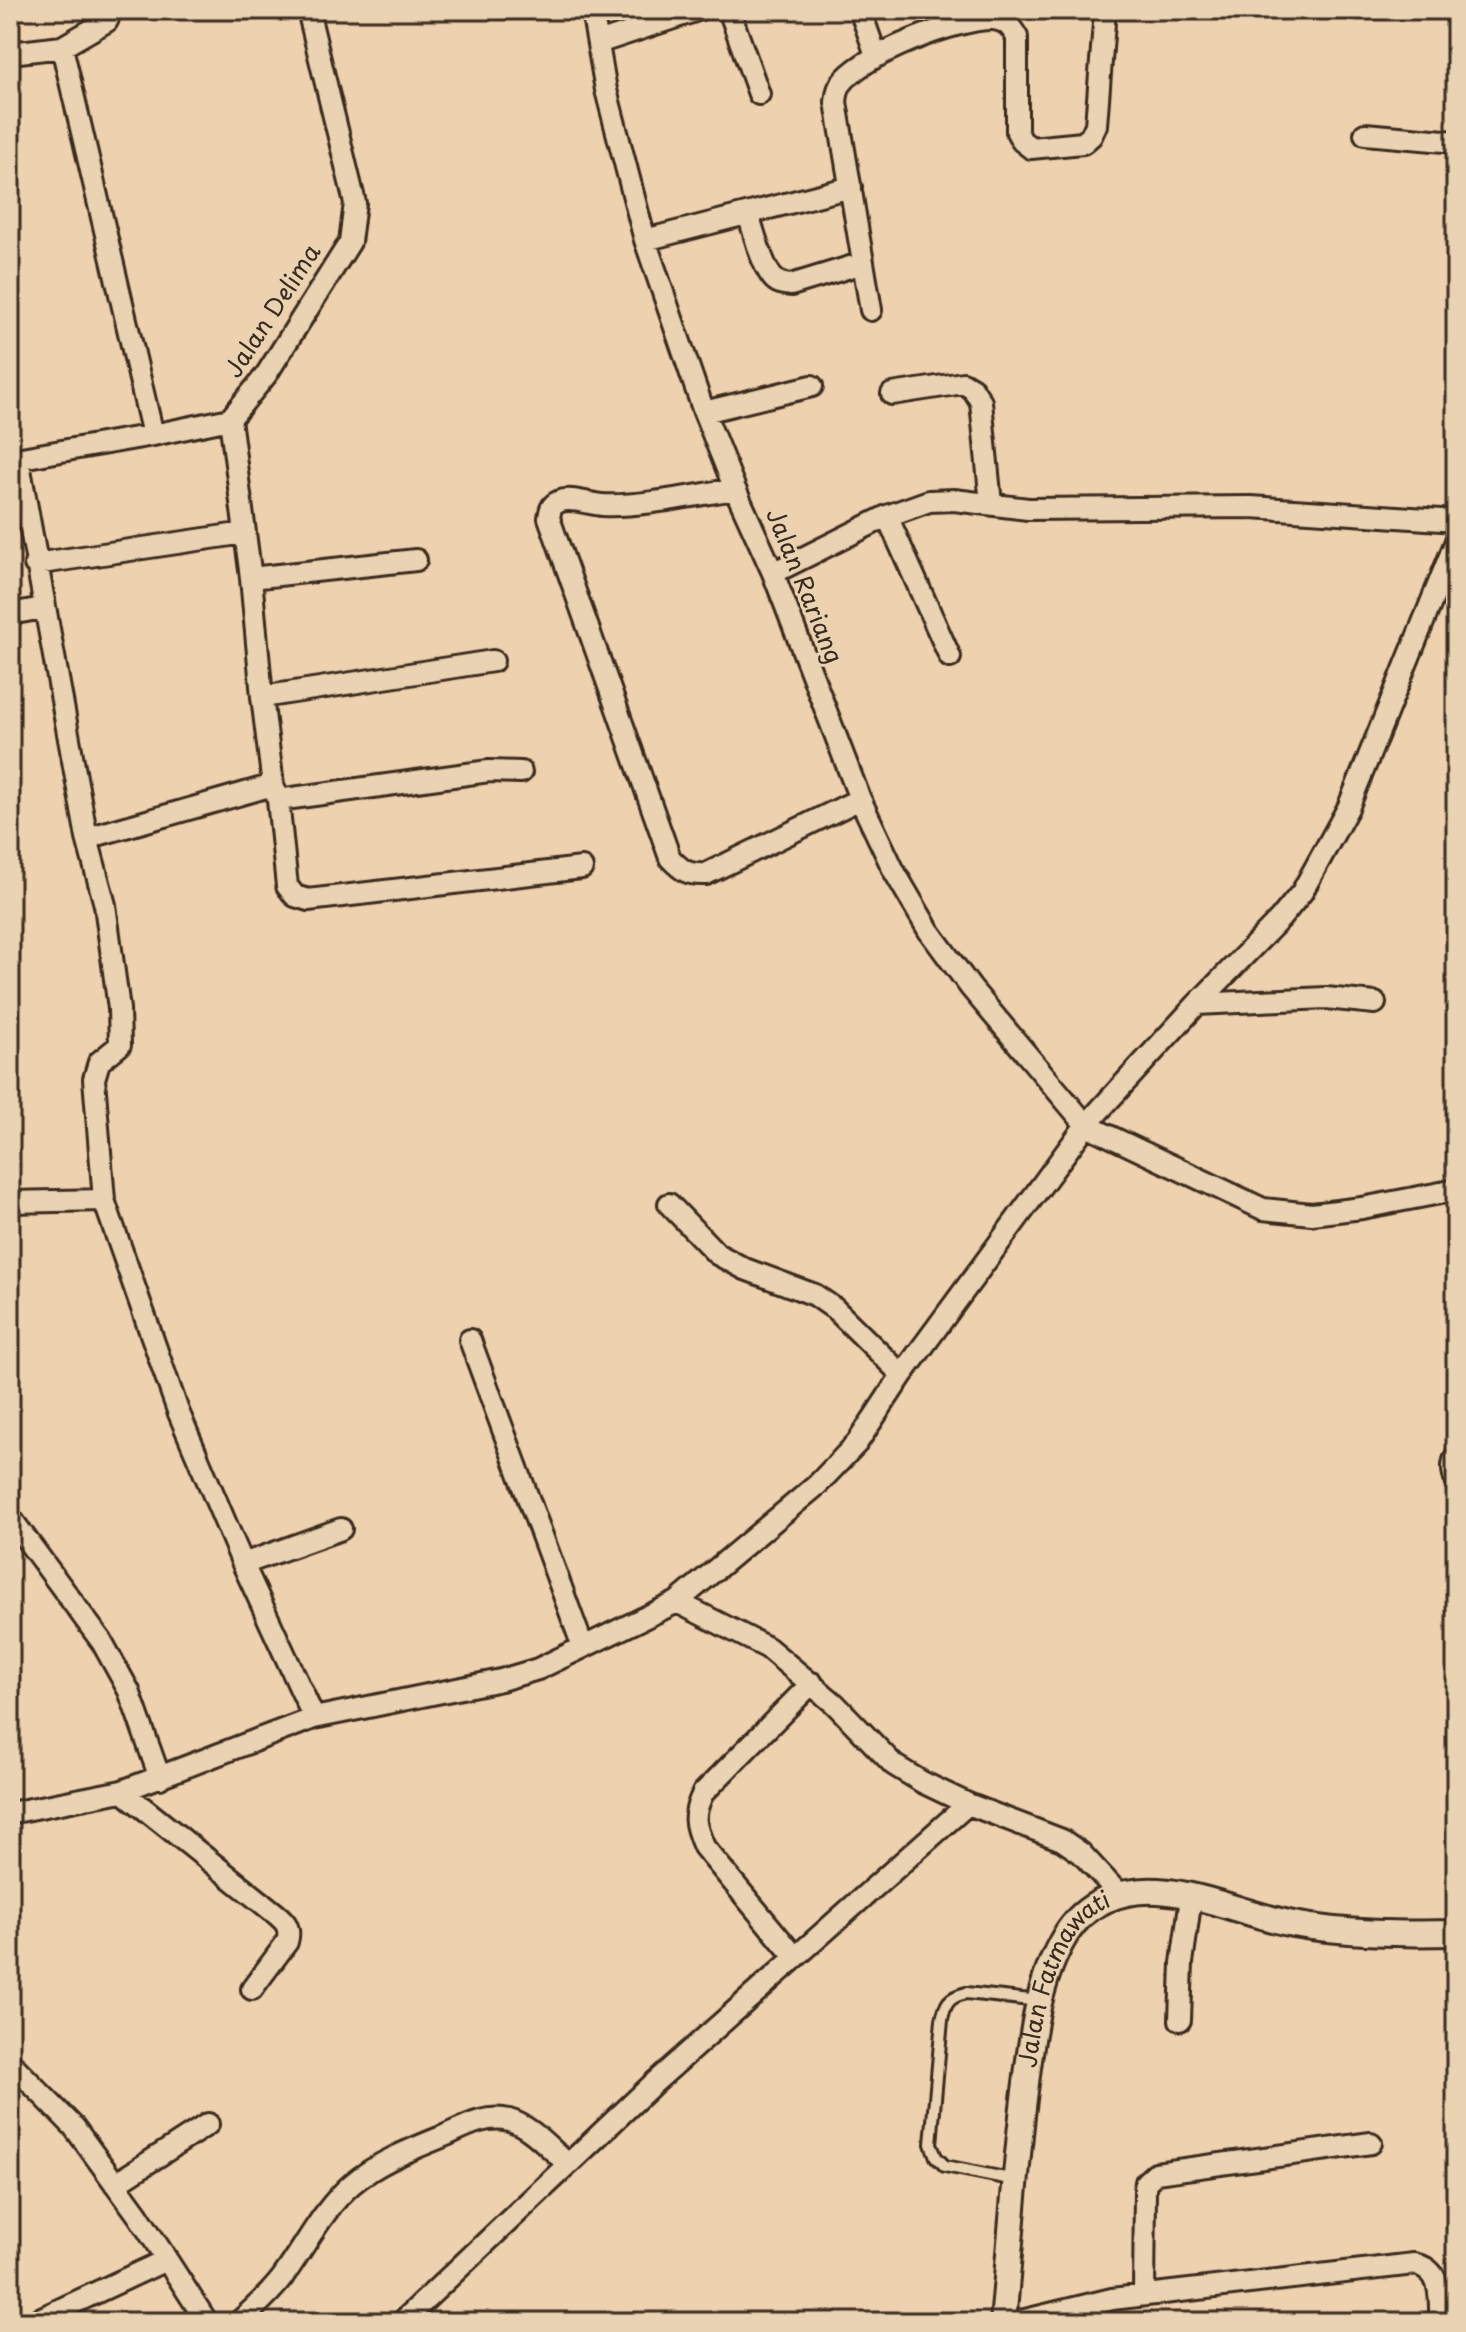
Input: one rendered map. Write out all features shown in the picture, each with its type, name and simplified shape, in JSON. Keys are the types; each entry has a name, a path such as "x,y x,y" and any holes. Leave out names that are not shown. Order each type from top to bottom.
{"street":[{"path":"10,48 19,52 62,47 107,21 111,10"},
{"name":"Jalan Delima","path":"230,419 266,375 350,242 355,203 308,10"},
{"name":"Jalan Rariang","path":"592,10 606,90 645,240 704,412 773,573 860,799 894,871 929,931 971,988 1086,1125"},
{"path":"598,43 698,10"},
{"path":"729,10 759,94"},
{"path":"860,10 876,55"},
{"path":"871,310 836,102 839,86 876,55 959,24 996,19 1010,25 1017,37 1017,132 1022,141 1031,148 1083,143 1096,125 1105,10"},
{"path":"62,47 153,435"},
{"path":"1365,134 1456,142"},
{"path":"645,240 851,187"},
{"path":"748,214 765,264 772,277 780,283 791,285 863,263"},
{"path":"892,394 963,383 973,389 981,402 991,504"},
{"path":"704,412 812,386"},
{"path":"314,1718 243,1564 178,1411 104,1200 94,1079 99,1062 120,1045 119,1009 105,905 87,838 14,459 230,419 287,886 295,896 308,900 582,868"},
{"path":"735,489 632,504 556,502 549,518 670,858 681,870 692,875 706,874 860,799"},
{"path":"773,573 887,516 929,501 954,500 1028,509 1251,507 1456,521"},
{"path":"887,516 950,657"},
{"path":"35,564 245,533"},
{"path":"10,1813 122,1791 314,1718 501,1680 538,1669 677,1602 817,1485 857,1443 902,1375 1086,1125 1302,892 1348,808 1456,541"},
{"path":"251,578 416,560"},
{"path":"10,614 43,608"},
{"path":"262,697 493,661"},
{"path":"87,838 276,793 489,771 521,772"},
{"path":"1197,1004 1326,998 1375,1003"},
{"path":"1086,1125 1263,1209 1312,1214 1456,1190"},
{"path":"10,1202 104,1200"},
{"path":"669,1204 717,1254 745,1269 815,1295 835,1309 902,1375"},
{"path":"470,1340 583,1647"},
{"path":"1456,1456 1452,1472 1456,1483"},
{"path":"10,1517 102,1642 129,1691 160,1778"},
{"path":"243,1564 341,1529"},
{"path":"677,1602 768,1648 812,1683 894,1765 968,1804 1062,1840 1081,1853 1118,1893"},
{"path":"795,1957 704,1847 695,1827 695,1809 703,1793 812,1683"},
{"path":"122,1791 276,1914 288,1927 287,1942 252,1989"},
{"path":"402,2322 654,2083 968,1804"},
{"name":"Jalan Fatmawati","path":"1003,2322 1015,2180 1031,2048 1040,2001 1051,1964 1066,1933 1081,1917 1118,1893 1161,1891 1292,1924 1345,1932 1456,1933"},
{"path":"1180,2020 1182,1963 1191,1897"},
{"path":"10,2062 74,2127 138,2215 207,2322"},
{"path":"239,2322 282,2278 338,2199 350,2186 382,2163 491,2118 522,2126 568,2164"},
{"path":"115,2184 208,2124"},
{"path":"1144,2295 1145,2189 1146,2182 1156,2173 1371,2143"},
{"path":"33,2322 166,2260"},
{"path":"1017,2322 1112,2299 1414,2264 1422,2265 1434,2274 1440,2293 1440,2322"}],"lane":[{"path":"1015,2180 945,2166 936,2157 931,2144 942,2020 945,2004 955,1996 966,1993 1040,2001"}]}
